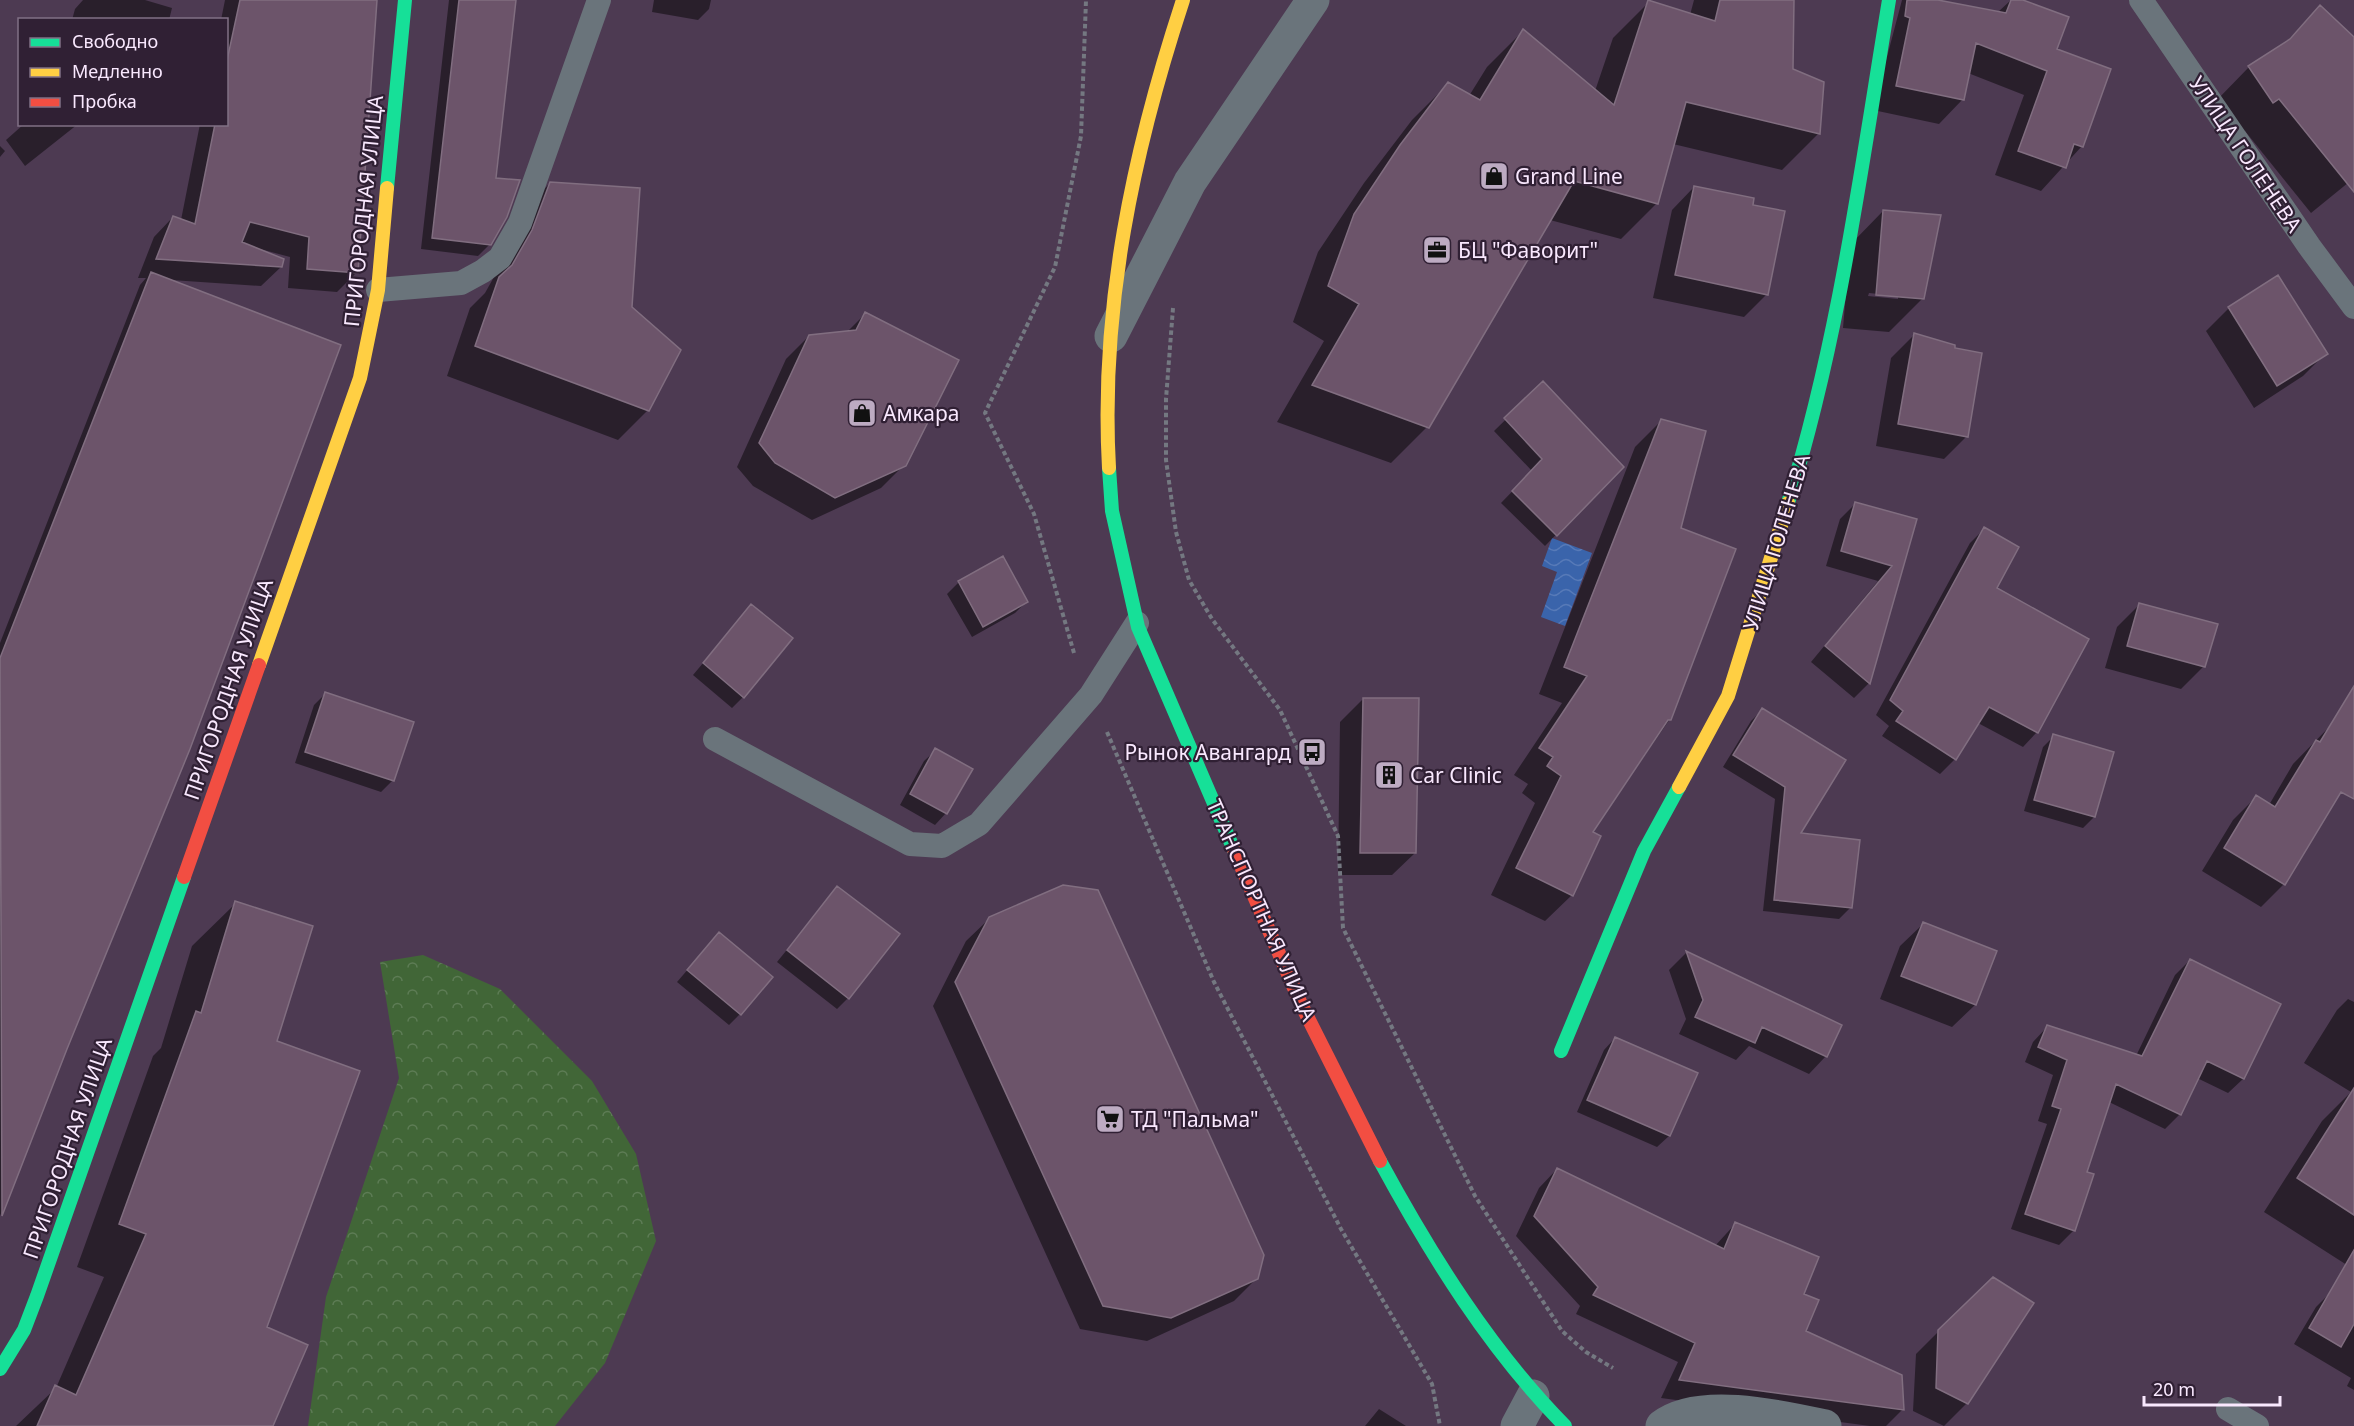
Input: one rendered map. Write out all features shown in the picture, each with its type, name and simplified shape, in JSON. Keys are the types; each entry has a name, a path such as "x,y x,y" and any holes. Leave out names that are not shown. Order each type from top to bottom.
{"street":[{"name":"ПРИГОРОДНАЯ УЛИЦА","path":"0,1369 24,1330 37,1296 363,367 378,290 405,0"},
{"name":"ТРАНСПОРТНАЯ УЛИЦА","path":"1183,0 1141,150 1121,238 1110,337 1107,428 1110,502 1137,623 1279,956 1374,1150 1440,1267 1533,1396 1565,1426"},
{"name":"ТРАНСПОРТНАЯ УЛИЦА","path":"1110,337 1190,182 1313,0"},
{"name":"УЛИЦА ГОЛЕНЕВА","path":"1561,1051 1644,851 1728,696 1809,435 1837,317 1888,0"},
{"path":"1517,1426 1533,1396"},
{"path":"1662,1426 1671,1419 1720,1410 1787,1418 1825,1426"}],"lane":[{"path":"378,290 461,283 500,258 520,223 600,0"},
{"name":"УЛИЦА ГОЛЕНЕВА","path":"2140,0 2308,246 2354,307"},
{"path":"715,739 910,844 942,846 979,824 1001,799 1091,695 1137,623"},
{"path":"2228,1409 2257,1426"}],"path":[{"path":"1173,308 1166,399 1166,460 1176,532 1189,580 1212,619 1281,710 1338,836 1343,928 1475,1196 1562,1331 1586,1352 1613,1368"},
{"path":"1214,982 1341,1229 1432,1384 1440,1426"}],"green space":[{"path":"423,955 500,989 592,1081 636,1154 656,1241 605,1363 555,1426 308,1426 326,1297 399,1078 380,962"}],"water":[{"path":"1552,538 1592,553 1565,626 1541,617 1557,572 1542,566"}],"building":[{"path":"240,0 377,0 358,273 307,269 309,237 250,222 242,242 284,259 282,267 156,259 173,216 195,224 215,126 228,126 228,56"},
{"path":"459,0 516,0 496,178 520,180 507,217 491,245 432,238"},
{"name":"БЦ \"Фаворит\"","path":"1648,0 1715,21 1720,0 1794,0 1793,69 1824,82 1820,134 1686,102 1658,204 1574,181 1429,428 1312,385 1359,304 1328,286 1354,214 1400,145 1448,82 1480,100 1523,29 1614,105"},
{"path":"1907,0 1938,0 2006,13 2011,0 2023,0 2069,17 2057,49 2111,69 2083,147 2074,144 2066,168 2018,151 2047,71 1976,43 1964,100 1896,86 1910,18 1905,16"},
{"path":"2320,5 2354,37 2354,192 2279,99 2273,103 2248,66 2290,39"},
{"path":"550,182 640,188 632,307 681,350 649,411 475,346 499,277 512,265 532,230"},
{"path":"1694,186 1754,198 1753,205 1785,211 1768,295 1675,275"},
{"path":"1883,210 1941,215 1924,299 1876,295"},
{"path":"151,272 341,345 190,749 67,1049 2,1216 0,658"},
{"path":"2278,275 2328,354 2277,386 2228,307"},
{"path":"865,312 959,360 906,466 835,498 775,463 759,443 809,335 856,330"},
{"path":"1914,333 1955,345 1955,348 1982,353 1968,437 1898,424"},
{"path":"1543,381 1624,467 1557,536 1512,491 1542,459 1504,418"},
{"path":"1661,419 1706,431 1681,528 1736,549 1671,720 1668,720 1593,832 1601,836 1573,896 1516,868 1561,776 1547,766 1553,757 1539,748 1587,676 1564,667"},
{"path":"1855,502 1917,519 1870,684 1825,646 1892,566 1841,551"},
{"path":"1984,527 2019,547 1997,588 2089,639 2038,733 1989,707 1956,760 1896,721 1903,711 1890,700"},
{"path":"1003,556 1028,602 983,627 958,581"},
{"path":"2139,603 2218,624 2205,667 2127,646"},
{"path":"751,604 793,638 744,698 703,663"},
{"path":"2354,686 2354,799 2341,792 2285,885 2224,848 2256,795 2275,807 2316,740 2320,742"},
{"path":"325,692 414,722 394,781 305,752"},
{"name":"Car Clinic","path":"1363,698 1419,698 1416,853 1360,853"},
{"path":"1762,708 1846,760 1801,833 1860,840 1852,908 1774,900 1785,787 1733,755"},
{"path":"2053,734 2114,752 2095,817 2034,800"},
{"path":"935,748 973,769 947,814 910,794"},
{"name":"ТД \"Пальма\"","path":"1063,885 1098,890 1264,1255 1258,1279 1171,1318 1103,1306 955,982 989,917"},
{"path":"837,886 900,934 849,999 787,950"},
{"path":"235,901 313,926 277,1041 360,1071 267,1327 308,1345 273,1426 37,1426 55,1385 76,1395 146,1234 119,1224 196,1011 201,1013"},
{"path":"1923,922 1997,951 1976,1005 1901,976"},
{"path":"719,932 773,977 741,1015 687,970"},
{"path":"1686,951 1842,1025 1827,1057 1762,1027 1755,1043 1695,1017 1703,1000"},
{"path":"2190,959 2281,1004 2244,1079 2207,1061 2181,1115 2116,1084 2087,1172 2094,1174 2075,1231 2025,1214 2061,1109 2052,1106 2067,1060 2038,1047 2047,1025 2142,1056"},
{"path":"1615,1037 1698,1073 1670,1136 1587,1100"},
{"path":"2354,1088 2354,1215 2297,1178"},
{"path":"1557,1168 1724,1249 1735,1222 1819,1257 1804,1294 1819,1300 1806,1331 1902,1375 1904,1410 1679,1380 1695,1343 1593,1295 1598,1287 1534,1216"},
{"path":"2354,1250 2354,1324 2341,1347 2309,1328"},
{"path":"1993,1277 2034,1303 1968,1404 1936,1388 1938,1330"}],"traffic: fast":[{"path":"387,188 405,0"},
{"path":"1788,503 1806,441 1835,316 1889,0"},
{"path":"1109,468 1112,511 1138,627 1234,850"},
{"path":"1561,1051 1644,851 1679,787"},
{"path":"0,1369 24,1330 37,1296 184,877"},
{"path":"1380,1161 1441,1266 1487,1334 1538,1397 1565,1426"}],"traffic: slow":[{"path":"1109,468 1110,349 1115,290 1124,231 1149,115 1183,0"},
{"path":"259,665 360,378 378,290 387,188"},
{"path":"1679,787 1728,696 1788,503"}],"traffic: jam":[{"path":"184,877 259,665"},
{"path":"1234,850 1301,1004 1380,1161"}],"place":[{"name":"Grand Line","path":"1494,176"},
{"name":"БЦ \"Фаворит\"","path":"1437,250"},
{"name":"Амкара","path":"862,413"},
{"name":"Рынок Авангард","path":"1312,752"},
{"name":"Car Clinic","path":"1389,775"},
{"name":"ТД \"Пальма\"","path":"1110,1119"}]}
